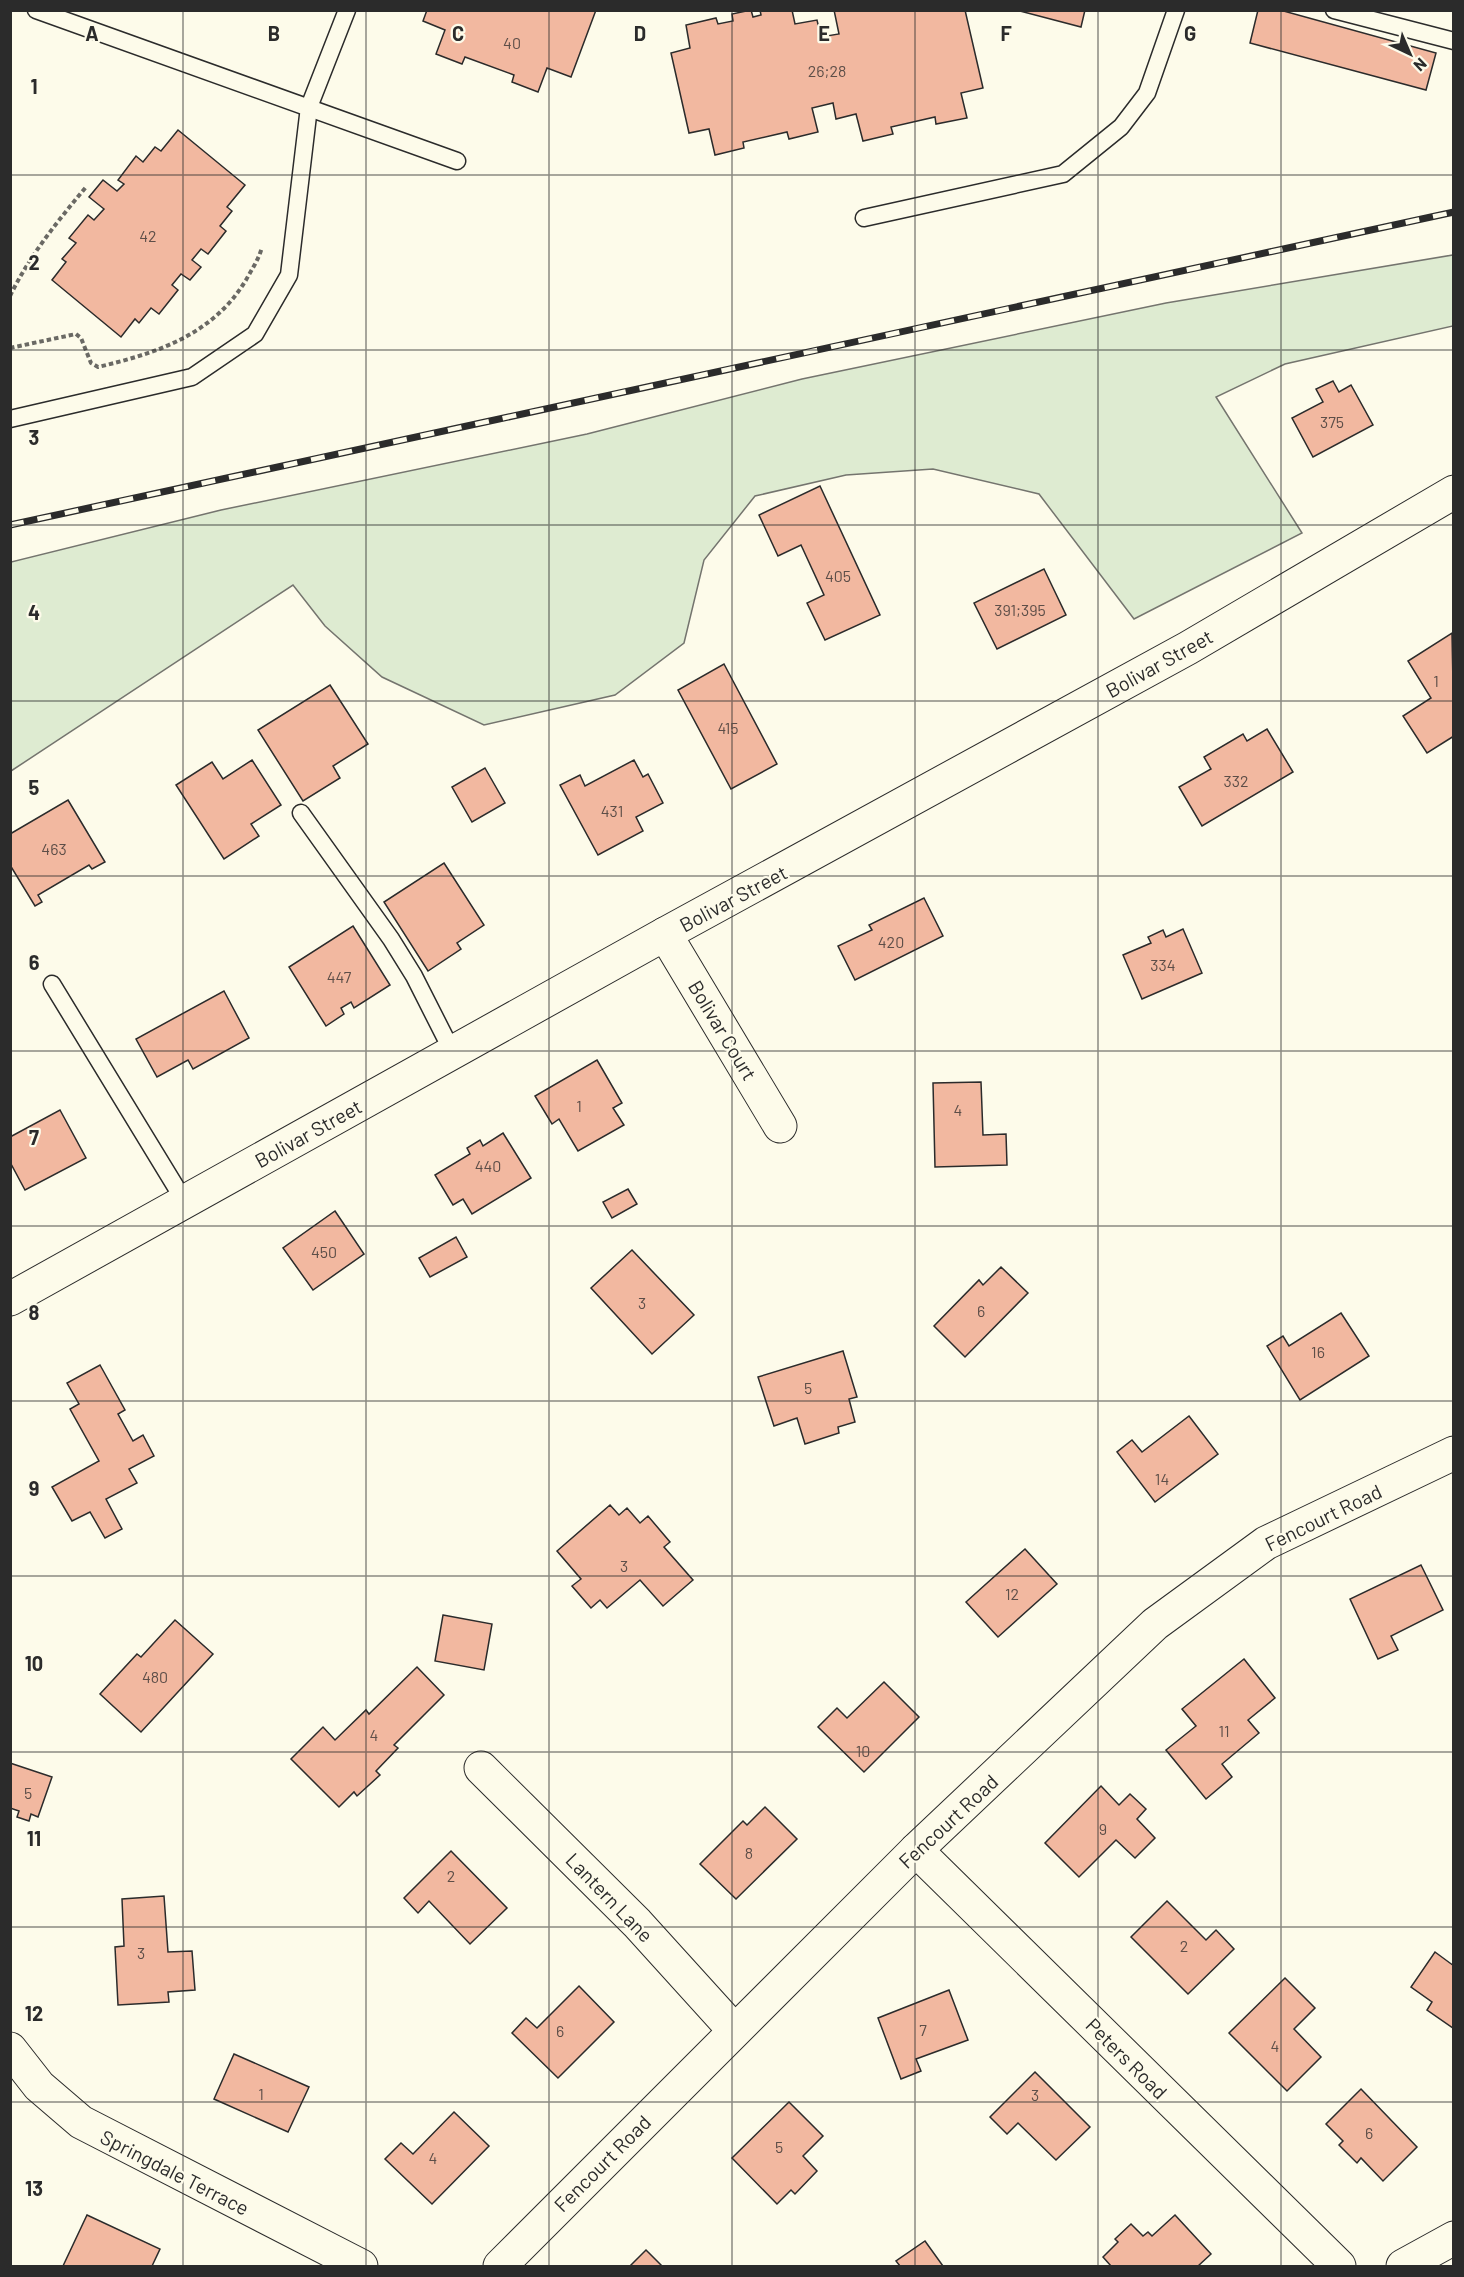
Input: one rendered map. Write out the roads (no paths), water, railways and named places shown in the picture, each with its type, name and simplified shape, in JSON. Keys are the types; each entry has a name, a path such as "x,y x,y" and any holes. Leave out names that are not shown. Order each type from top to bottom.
{"street":[{"name":"Bolivar Street","path":"10,1299 665,934 1188,648 1454,492"},
{"name":"Bolivar Court","path":"665,934 780,1126"},
{"name":"Fencourt Road","path":"500,2266 916,1850 1164,1617 1266,1543 1454,1453"},
{"name":"Lantern Lane","path":"481,1768 637,1923 734,2030"},
{"name":"Peters Road","path":"916,1850 1339,2266"},
{"name":"Springdale Terrace","path":"10,2049 39,2086 62,2109 81,2122 361,2266"},
{"path":"1403,2266 1454,2238"}],"lane":[{"path":"36,10 457,160"},
{"path":"10,419 192,377 255,334 289,275 309,107 347,10"},
{"path":"864,218 1063,174 1121,127 1147,93 1176,10"},
{"path":"1334,10 1454,41"},
{"path":"301,813 391,939 414,976 453,1053"},
{"path":"52,984 185,1202"}],"railway":[{"path":"10,525 1454,212"}]}
